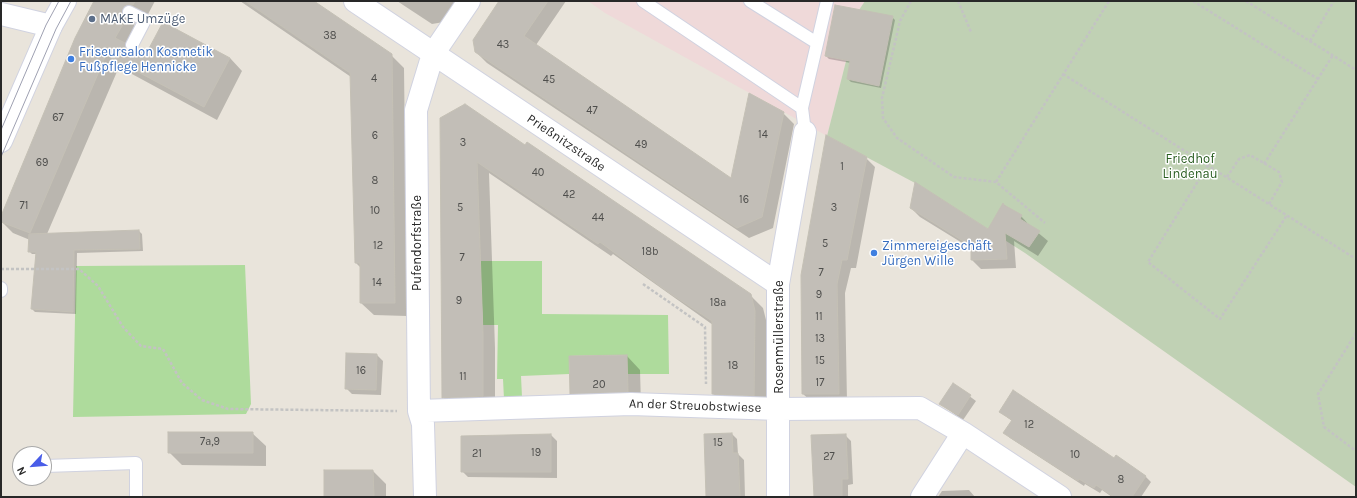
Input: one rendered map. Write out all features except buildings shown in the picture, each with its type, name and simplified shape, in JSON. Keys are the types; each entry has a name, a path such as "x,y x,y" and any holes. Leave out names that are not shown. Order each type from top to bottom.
{"street":[{"path":"1,141 51,26 65,1"},
{"name":"Prießnitzstraße","path":"355,1 778,284"},
{"name":"Pufendorfstraße","path":"424,497 423,424 419,411 416,110 433,54 469,1"},
{"path":"1,14 51,26"},
{"name":"Rosenmüllerstraße","path":"778,497 778,284 805,132"},
{"name":"An der Streuobstwiese","path":"419,411 631,404 779,409 920,408 963,433 1060,497"},
{"path":"922,497 963,433"}],"lane":[{"path":"643,1 802,108"},
{"path":"750,1 817,42"},
{"path":"805,132 802,108 827,1"},
{"path":"129,12 145,20 132,45"},
{"path":"52,466 136,463 136,497"}],"path":[{"path":"911,1 900,22 882,98 883,118 897,138 954,177 996,182 1045,223"},
{"path":"958,1 971,32"},
{"path":"996,182 1109,1"},
{"path":"1193,1 1318,79"},
{"path":"1246,1 1356,70"},
{"path":"1310,41 1334,1"},
{"path":"1264,164 1333,55"},
{"path":"1063,74 1356,259"},
{"path":"1227,177 1239,159 1250,155 1279,172 1282,182 1269,204"},
{"path":"1208,165 1148,262 1220,319 1287,215"},
{"path":"1,269 79,269 98,286 123,327 141,346 163,350 182,383 202,400 228,409 419,411"},
{"path":"643,284 705,327 707,407"},
{"path":"1356,333 1318,394 1324,427 1356,451"}],"shaded area":[{"path":"588,1 865,1 859,10 827,136 605,13"}],"green space":[{"name":"Friedhof Lindenau","path":"865,1 1356,1 1356,487 1025,253 915,183 827,136 859,10"},
{"path":"480,261 542,261 542,314 668,315 669,374 627,374 627,355 570,356 569,374 521,376 522,397 504,399 503,379 497,379 498,325 483,325"},
{"path":"245,265 251,404 246,414 73,417 76,266"}],"tram line":[{"path":"1,130 46,25 59,1"},
{"path":"1,157 56,29 71,1"}],"place":[{"name":"MAKE Umzüge","path":"92,19"},
{"name":"Friseursalon Kosmetik Fußpflege Hennicke","path":"71,59"},
{"name":"Zimmereigeschäft Jürgen Wille","path":"874,253"}]}
